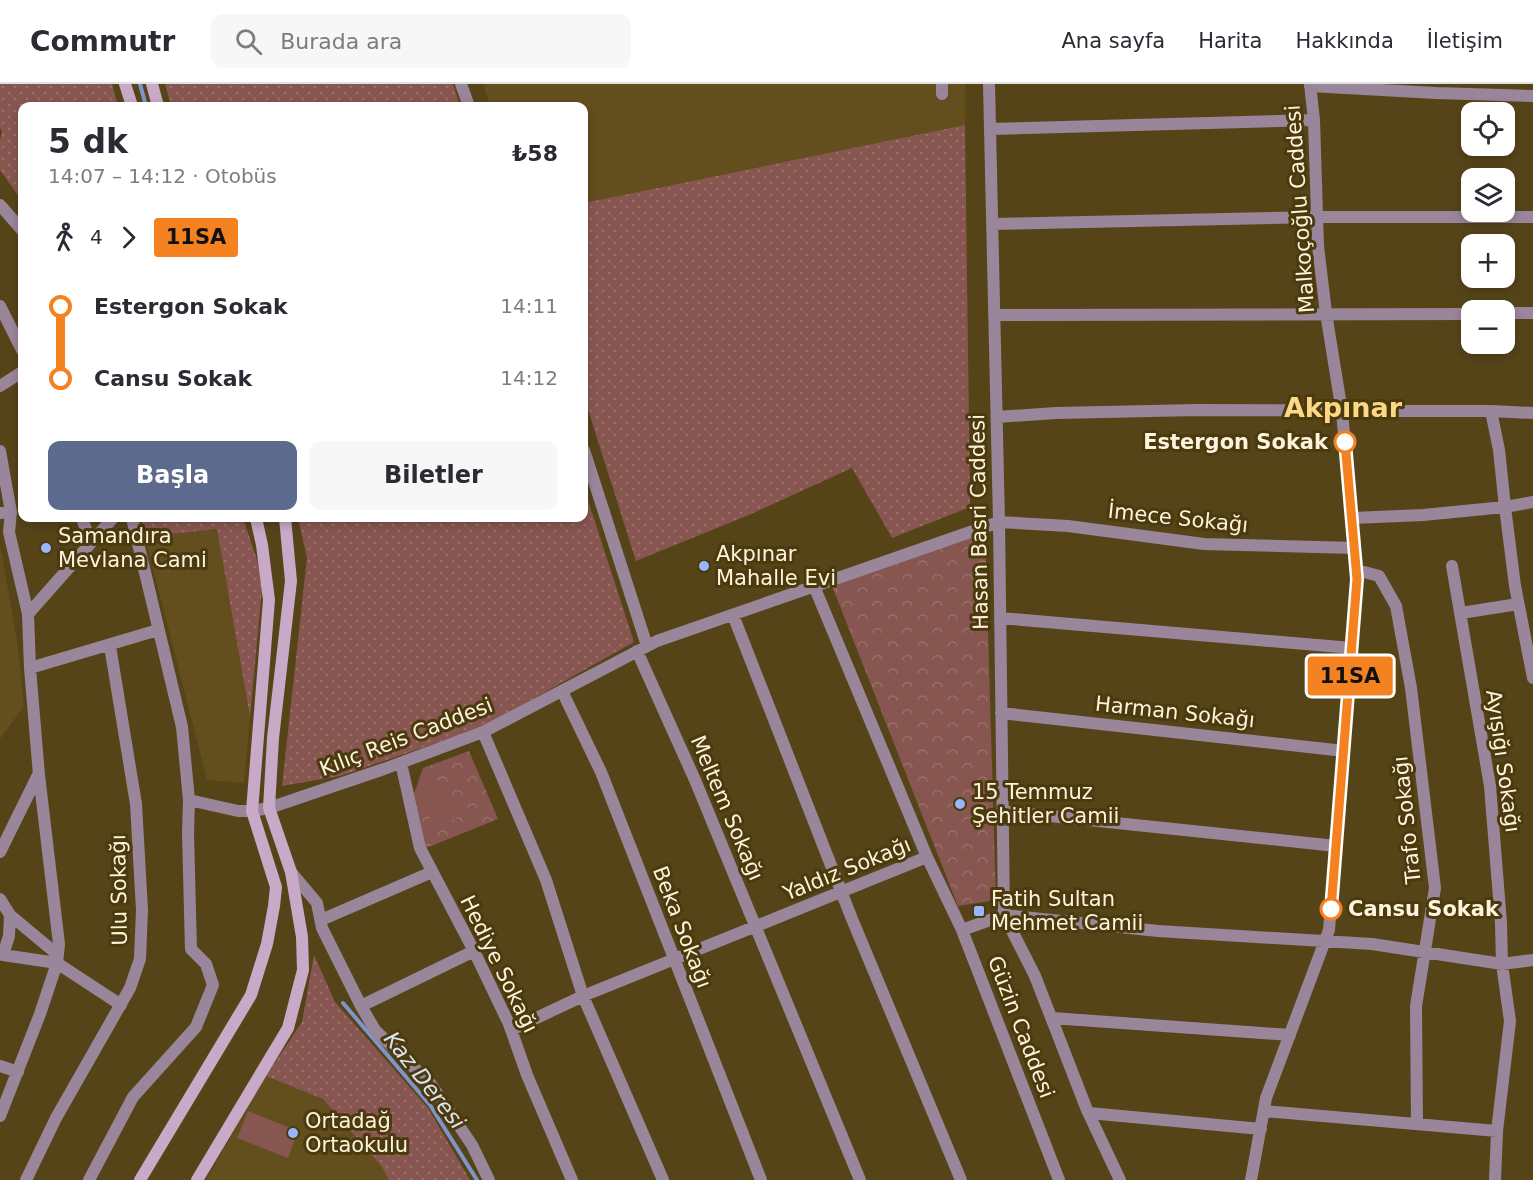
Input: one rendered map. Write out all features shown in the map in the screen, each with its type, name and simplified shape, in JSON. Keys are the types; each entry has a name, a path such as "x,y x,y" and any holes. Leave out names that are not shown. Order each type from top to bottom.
{"main road":[{"path":"125,84 131,102"},
{"path":"152,84 157,102"},
{"path":"140,1180 250,995 267,944 274,906 276,887 252,811 269,600 257,522"},
{"path":"197,1180 288,1028 303,970 302,937 291,872 269,808 273,738 291,581 285,522"}],"street":[{"path":"461,84 468,102"},
{"name":"Hasan Basri Caddesi","path":"989,84 999,522 1004,915"},
{"path":"1310,85 1533,96"},
{"name":"Malkoçoğlu Caddesi","path":"1251,1180 1266,1098 1329,930 1357,570 1342,412 1326,313 1316,217 1314,120 1310,85"},
{"path":"990,129 1314,120"},
{"path":"0,205 18,225"},
{"path":"992,224 1316,217 1533,217"},
{"path":"0,306 18,342"},
{"path":"1515,313 1533,313"},
{"path":"994,315 1461,314"},
{"path":"0,387 18,375"},
{"path":"996,417 1056,413 1197,410 1533,413"},
{"path":"1491,411 1499,450 1518,604 1533,678"},
{"path":"0,451 9,532 28,614 39,775 58,935 58,959 0,1116"},
{"name":"Meltem Sokağı","path":"588,464 642,649 860,1180"},
{"path":"1352,518 1424,515 1533,502"},
{"path":"83,522 90,541"},
{"path":"28,614 109,522"},
{"path":"89,1180 133,1097 196,1027 213,986 206,964 191,949 189,800 182,726 133,522"},
{"name":"İmece Sokağı","path":"999,522 1068,526 1204,544 1354,548"},
{"name":"Kılıç Reis Caddesi","path":"189,800 238,811 269,808 483,732 642,649 732,615 999,522"},
{"name":"Ayışığı Sokağı","path":"1452,566 1490,786 1502,964 1510,1021 1497,1131 1496,1180"},
{"name":"Trafo Sokağı","path":"1357,570 1379,576 1396,606 1411,688 1435,888 1416,1006 1416,1124"},
{"name":"Yaldız Sokağı","path":"511,1030 583,996 927,857 814,586"},
{"path":"1461,613 1518,604"},
{"path":"732,615 841,892 961,1180"},
{"path":"1000,618 1352,648"},
{"path":"30,668 158,630"},
{"name":"Ulu Sokağı","path":"26,1180 56,1118 130,988 140,959 142,910 136,804 110,646"},
{"name":"Beka Sokağı","path":"562,691 601,772 762,1180"},
{"name":"Harman Sokağı","path":"1001,713 1344,750"},
{"path":"483,732 546,880 583,996 663,1180"},
{"name":"Hediye Sokağı","path":"400,763 420,848 474,951 511,1030 527,1075 572,1180"},
{"path":"0,852 39,775"},
{"path":"1002,811 1336,846"},
{"name":"Güzin Caddesi","path":"927,857 962,930 1059,1180"},
{"path":"291,872 317,903 322,928 375,1030 430,1083 472,1145 489,1180"},
{"path":"321,920 432,872"},
{"path":"0,899 10,915 58,959 121,1005"},
{"path":"10,915 9,936 3,955 58,959"},
{"path":"962,930 1004,915 1158,931 1372,944 1502,964 1533,960"},
{"path":"1004,915 1035,976 1089,1113 1120,1180"},
{"path":"361,1006 474,951"},
{"path":"1052,1018 1290,1035"},
{"path":"0,1066 18,1072"},
{"path":"1264,1111 1497,1131"},
{"path":"1089,1113 1261,1129"}],"shaded area":[{"path":"483,84 965,84 965,125 588,202 588,102 489,102"},
{"path":"217,529 250,717 244,783 207,780 145,537"},
{"path":"0,545 18,647 24,706 0,739"},
{"name":"Ortadağ Ortaokulu","path":"266,1076 323,1099 382,1167 389,1180 206,1180"}],"green space":[{"path":"0,84 112,84 117,102 18,102 18,195 0,170 2,131 0,128"},
{"path":"165,84 453,84 459,102 170,102"},
{"path":"965,125 970,507 892,538 852,468 751,514 636,561 588,410 588,202"},
{"path":"588,500 634,642 483,727 340,776 282,786 307,558 299,522 588,522"},
{"path":"142,522 244,522 263,578 250,717 217,529 145,537"},
{"path":"985,531 996,900 958,906 832,586"},
{"path":"469,751 498,819 426,848 414,794 423,768"},
{"path":"445,779 457,819 432,826 420,787"},
{"path":"314,955 335,1002 428,1108 470,1180 389,1180 382,1167 323,1099 266,1076 302,1022"},
{"path":"248,1111 298,1131 288,1158 237,1138"}],"waterway":[{"name":"Kaz Deresi","path":"140,84 145,102"},
{"name":"Kaz Deresi","path":"343,1003 430,1105 477,1180"}],"bus line":[{"name":"11SA","path":"1331,909 1357,579 1345,442"}],"place":[{"name":"Estergon Sokak","path":"1345,442"},
{"name":"Samandıra Mevlana Cami","path":"46,548"},
{"name":"Akpınar Mahalle Evi","path":"704,566"},
{"name":"15 Temmuz Şehitler Camii","path":"960,804"},
{"name":"Cansu Sokak","path":"1331,909"},
{"name":"Fatih Sultan Mehmet Camii","path":"979,911"},
{"name":"Ortadağ Ortaokulu","path":"293,1133"}],"district":[{"name":"Akpınar","path":"1343,408"}]}
